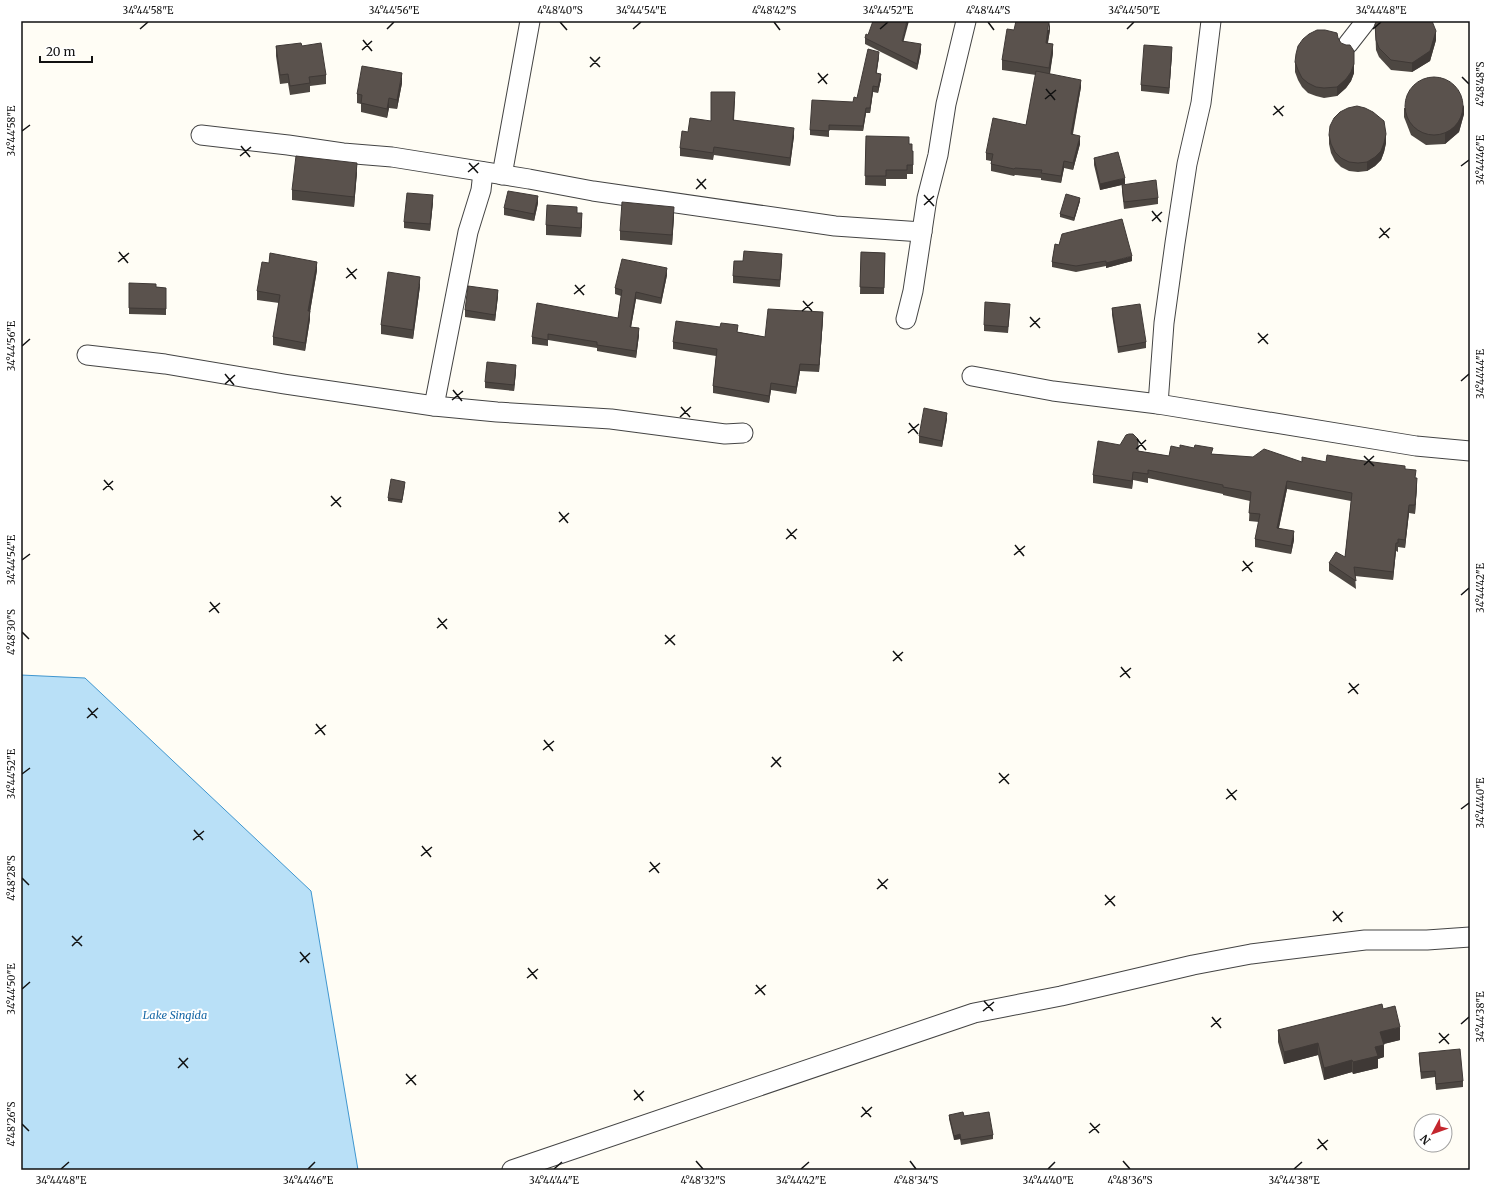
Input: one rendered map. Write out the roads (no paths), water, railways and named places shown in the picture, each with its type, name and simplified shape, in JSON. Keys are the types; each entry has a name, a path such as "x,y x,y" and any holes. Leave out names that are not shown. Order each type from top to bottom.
{"street":[{"path":"502,175 530,21"},
{"path":"906,319 913,291 927,198 938,155 946,104 966,21"},
{"path":"1158,404 1164,323 1187,164 1201,102 1208,21"},
{"path":"1348,44 1366,21"},
{"path":"201,135 343,153 392,157 593,191 819,224 922,232"},
{"path":"434,406 468,232 481,190 483,172"},
{"path":"88,355 165,364 284,384 434,406 497,412 611,419 725,434 743,433"},
{"path":"972,376 1053,391 1158,404 1416,446 1470,450"},
{"path":"512,1170 974,1013 1061,996 1193,965 1250,954 1365,940 1428,940 1470,937"}],"water":[{"name":"Lake Singida","path":"21,675 85,678 311,891 358,1170 21,1170"}]}
